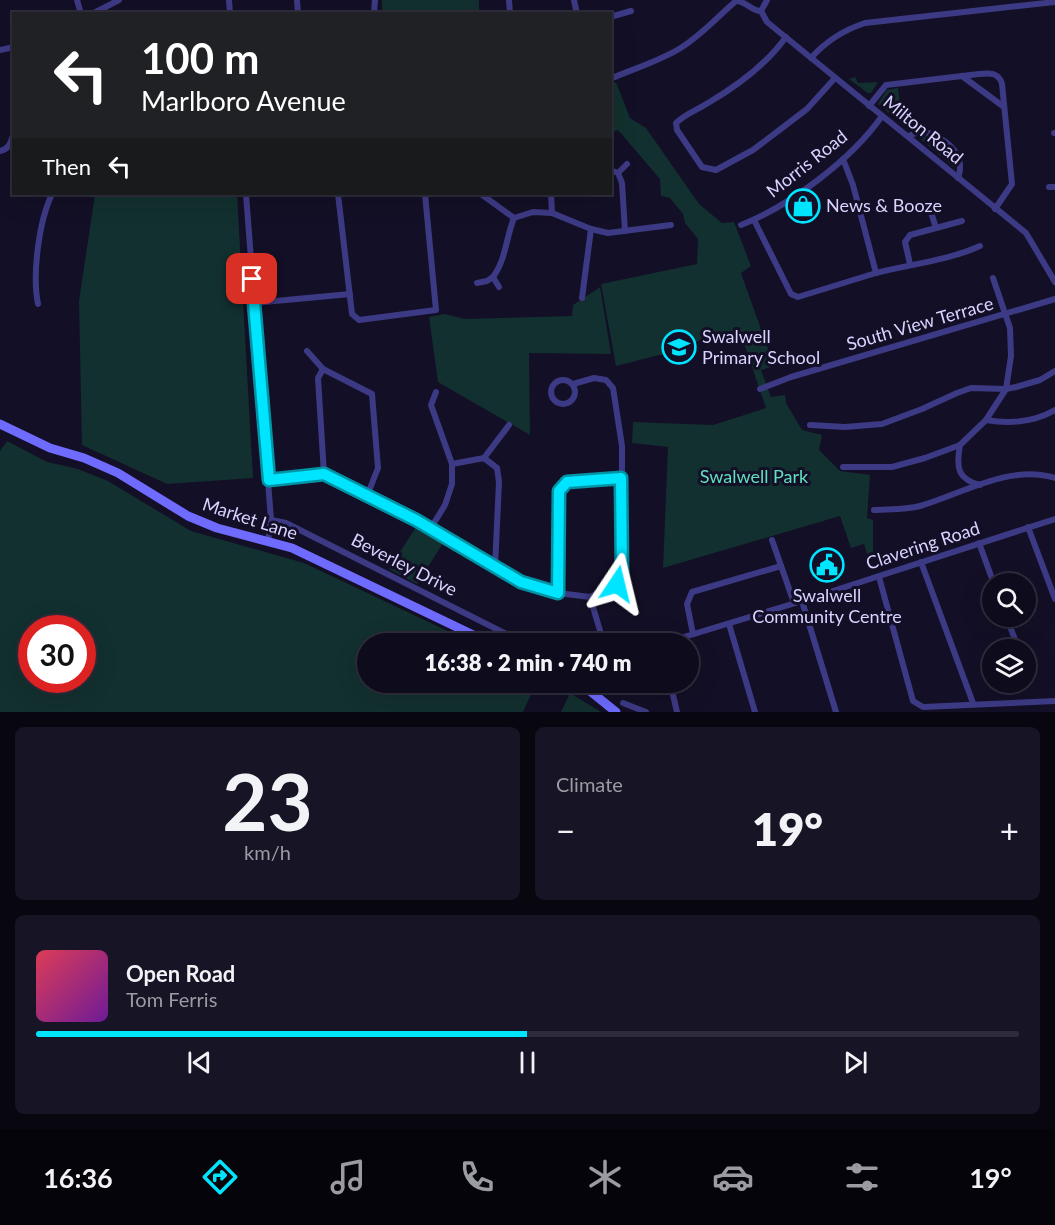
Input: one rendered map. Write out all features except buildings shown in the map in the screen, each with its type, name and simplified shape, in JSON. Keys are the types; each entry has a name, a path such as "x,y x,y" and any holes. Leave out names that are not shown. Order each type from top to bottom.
{"street":[{"path":"96,12 119,0"},
{"path":"612,78 660,59 680,48 706,30 735,2 742,1 754,10 761,11 767,0"},
{"path":"811,58 830,40 846,30 865,23 1055,2"},
{"path":"612,16 631,11"},
{"name":"Milton Road","path":"761,11 765,20 1026,234 1055,282"},
{"path":"786,37 769,57 744,80 682,117 676,123 677,130 702,167 716,170 753,150 807,109 835,78"},
{"path":"869,106 886,85 992,73 1001,80 1012,184 995,209"},
{"path":"963,76 1004,107"},
{"name":"Morris Road","path":"741,225 754,220 801,192 843,159 870,132 882,116"},
{"path":"908,136 922,131 947,141 959,160 961,169 958,178"},
{"path":"0,151 7,148 12,138"},
{"path":"843,159 876,273"},
{"path":"618,173 627,164"},
{"path":"612,171 618,173 622,183 625,231"},
{"path":"38,304 36,293 40,230 52,195"},
{"path":"246,195 269,480 271,520 268,542"},
{"path":"338,195 352,314 359,320 436,310 425,195"},
{"path":"482,195 514,218"},
{"path":"551,195 552,213"},
{"path":"930,209 936,228"},
{"path":"477,283 493,277 502,262 508,231 514,218 533,212 552,213 591,229 609,233 671,225"},
{"path":"754,220 791,294 798,297 876,273 910,264 921,264 980,246"},
{"path":"910,264 905,242 910,235 962,221"},
{"path":"582,298 591,229"},
{"path":"493,277 499,287"},
{"path":"843,467 892,467 925,458 960,445 986,420 1006,389 1011,356 1010,328 993,278"},
{"path":"253,303 350,294"},
{"name":"South View Terrace","path":"760,389 791,377 1055,299"},
{"path":"307,351 323,369 372,394 378,468 367,496"},
{"path":"323,369 318,378 324,474"},
{"path":"810,425 845,427 882,424 971,388 1006,389 1040,380 1055,371"},
{"path":"269,480 324,474 431,528 521,582 558,593 590,597 617,584 622,576 622,446 613,388 606,380 594,378 573,384 561,380 555,382 551,387 550,394 553,400 564,405 570,402 574,397 573,384"},
{"path":"431,528 445,505 452,484 452,465 431,405 436,392"},
{"path":"986,420 1005,423 1026,420 1055,410"},
{"name":"Market Lane","path":"0,424 50,448 84,458 118,473 188,516 217,528 292,548 469,633"},
{"path":"452,465 484,458 509,425"},
{"path":"960,445 957,459 960,473 969,482 982,485"},
{"path":"484,458 497,468 499,482 495,567"},
{"path":"874,510 918,507 1013,475 1036,473 1055,477"},
{"path":"558,593 559,491 567,482 621,478"},
{"name":"Clavering Road","path":"697,633 879,577 1055,519"},
{"name":"Beverley Drive","path":"271,520 286,522 504,633"},
{"path":"1028,527 1055,599"},
{"path":"772,540 794,603"},
{"path":"979,543 990,573"},
{"path":"921,562 973,703"},
{"path":"693,633 687,604 692,592 781,566"},
{"path":"879,577 913,701 923,707 1055,700"},
{"path":"590,597 601,633"},
{"path":"802,601 836,712"},
{"path":"729,624 755,712"},
{"path":"592,693 616,712"},
{"path":"673,693 677,712"},
{"path":"623,703 646,712"}],"green space":[{"path":"382,0 479,0 479,12 382,12"},
{"path":"855,77 858,83 878,82 871,93 868,93 849,79"},
{"name":"Swalwell Park","path":"616,82 630,118 646,128 699,204 722,223 734,222 751,266 741,273 774,366 761,370 771,397 785,395 786,403 802,430 822,435 819,450 840,471 870,475 867,518 873,520 873,556 868,557 864,544 851,548 840,516 663,568 668,447 632,443 633,422 713,425 766,408 739,329 695,342 697,352 659,355 616,366 601,284 697,264 698,239 670,198 661,196 660,179 618,130 612,133 612,84"},
{"path":"898,88 901,116 913,118 914,126 904,125 878,104 887,90"},
{"path":"921,135 938,140 950,152 956,162 955,168 918,137"},
{"path":"95,195 237,195 253,478 167,484 82,445 79,301"},
{"path":"600,287 611,354 529,353 530,435 438,382 429,317 445,314 465,319 572,316 573,305"},
{"path":"7,441 47,462 78,469 108,481 191,531 304,563 452,633 357,633 357,693 532,693 523,712 0,712 0,451"},
{"path":"416,527 443,543 417,584 389,569"},
{"path":"570,693 601,712 561,712"}],"place":[{"name":"News & Booze","path":"803,206"},
{"name":"Swalwell Primary School","path":"679,347"},
{"name":"Swalwell Community Centre","path":"827,565"}],"route":[{"path":"252,279 269,480 324,474 451,539 521,582 558,593 559,491 567,482 621,478 622,576 617,584"}]}
